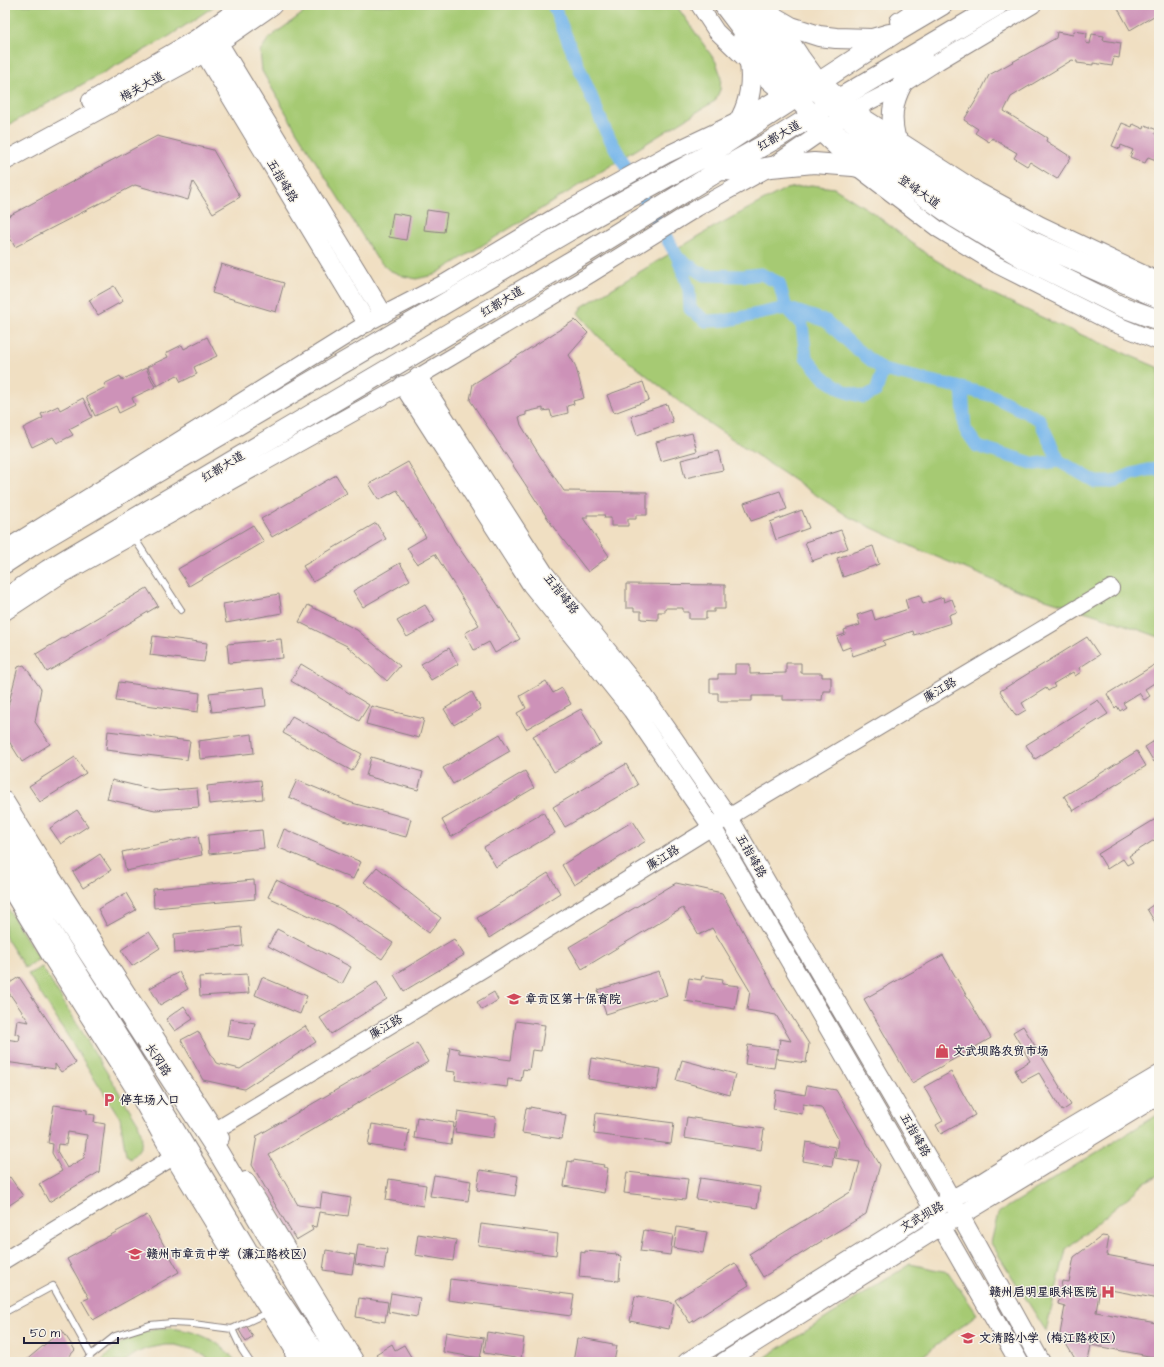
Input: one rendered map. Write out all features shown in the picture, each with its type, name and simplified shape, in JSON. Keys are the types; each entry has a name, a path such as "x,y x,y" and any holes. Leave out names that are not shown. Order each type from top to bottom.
{"main road":[{"name":"梅关大道","path":"5,161 207,41 244,5"},
{"name":"梅关大道","path":"5,149 273,5"},
{"path":"753,5 772,13 798,30 819,36 872,39 898,31"},
{"name":"红都大道","path":"5,599 55,566 587,252 684,191 714,162 802,88 942,5"},
{"name":"红都大道","path":"5,563 563,223 675,173 714,162 816,124 931,45 998,5"},
{"path":"734,8 747,47 751,64 752,81 747,104 740,120 728,136 714,162 748,171 771,166 814,163 856,166 897,165 892,118 893,106 900,86 907,73 931,45"},
{"name":"登峰大道","path":"734,8 773,70 802,88 842,107 897,165 956,218 1024,258 1120,306 1159,320"},
{"path":"207,41 384,314"},
{"name":"五指峰路","path":"207,41 367,323"},
{"name":"登峰大道","path":"802,88 816,124 970,204 1031,241 1159,298"},
{"name":"五指峰路","path":"410,381 544,573 644,696 729,818 940,1179 950,1200 1041,1362"},
{"name":"五指峰路","path":"410,381 531,584 632,710 712,827 1019,1362"},
{"name":"长冈路","path":"5,824 217,1150 342,1362"},
{"name":"长冈路","path":"5,859 131,1058 260,1272 320,1362"},
{"path":"146,1041 180,1075"},
{"path":"131,1058 141,1100"},
{"name":"文武坝路","path":"724,1362 937,1218 950,1200 981,1183 1051,1139 1159,1075"},
{"name":"文武坝路","path":"687,1362 913,1221 960,1216 1159,1095"},
{"path":"226,1244 260,1272"}],"street":[{"path":"699,5 716,31 770,83 802,88"},
{"path":"5,549 367,323 563,223 666,155 740,120 802,88 922,5"},
{"path":"842,107 900,86 1033,5"},
{"path":"772,13 801,56 802,88"},
{"path":"842,107 978,191 1041,226 1159,281"},
{"path":"5,612 55,579 410,381 591,274 697,208 771,166 816,124 856,166 938,229 997,265 1110,322 1159,342"},
{"name":"廉江路","path":"216,1130 490,965 712,827 1111,588"},
{"path":"5,800 46,867 216,1130 356,1362"},
{"path":"5,881 50,956 141,1100 173,1157 226,1244 269,1312 302,1359"},
{"path":"5,1260 173,1157"}],"lane":[{"path":"133,536 181,610"},
{"path":"5,1312 53,1286 91,1354"},
{"path":"86,1362 91,1354 115,1336 150,1325 172,1323 193,1324 232,1329 269,1312"},
{"path":"232,1329 242,1350 250,1362"}],"green space":[{"path":"10,5 216,5 168,37 5,127 5,8"},
{"path":"314,5 676,5 716,62 721,76 720,90 715,101 434,275 416,279 403,276 389,270 377,259 297,132 262,71 260,51 269,38"},
{"path":"811,185 834,188 872,212 929,256 991,293 1054,323 1159,368 1159,637 1109,619 1017,590 915,548 849,517 692,412 599,337 578,313 583,306 714,227 785,189"},
{"path":"5,904 39,959 25,968 5,936"},
{"path":"42,967 138,1123 142,1143 130,1159 126,1155 120,1118 28,974"},
{"path":"1159,1114 1159,1175 1145,1183 1066,1249 1046,1331 991,1243 998,1213"},
{"path":"910,1264 948,1272 977,1314 915,1362 758,1362"},
{"path":"162,1328 173,1328 193,1332 203,1336 221,1347 236,1362 214,1362 195,1350 175,1345 165,1345 145,1349 124,1362 101,1362 114,1349 128,1339 144,1332"}],"building":[{"path":"1116,5 1159,5 1159,13 1130,30"},
{"path":"1074,31 1087,33 1086,43 1090,44 1092,34 1104,36 1103,40 1121,43 1119,58 1114,57 1112,66 1093,63 1093,65 1077,63 1077,61 1072,60 1011,97 1004,111 1047,138 1046,141 1071,157 1057,179 1030,162 1027,166 1014,158 1017,153 992,138 989,142 975,133 978,129 964,120 989,75 1056,38 1057,32 1073,35"},
{"path":"1122,123 1132,127 1133,124 1144,129 1145,125 1157,130 1155,134 1159,135 1159,161 1148,157 1145,163 1130,157 1133,150 1121,145 1120,149 1112,146"},
{"path":"157,136 213,150 240,197 213,213 193,182 188,200 135,185 15,247 8,234 5,236 5,218"},
{"path":"427,210 447,213 444,232 424,230"},
{"path":"393,213 410,216 406,240 389,237"},
{"path":"221,264 284,283 276,312 212,293"},
{"path":"114,286 123,301 98,315 89,300"},
{"path":"575,320 588,333 569,355 575,365 584,398 573,401 574,404 567,406 568,413 552,417 550,410 543,411 543,408 526,412 526,415 519,417 521,425 564,491 647,492 647,515 636,515 636,519 628,519 628,526 611,526 611,518 604,518 605,515 587,515 587,518 583,518 609,556 588,572 554,528 470,400 473,384"},
{"path":"207,337 217,356 194,367 197,374 181,382 177,375 157,386 147,367 168,357 166,353 182,345 184,349"},
{"path":"146,368 155,387 132,398 135,405 119,413 116,406 95,416 86,397 106,387 104,384 120,376 122,380"},
{"path":"643,382 649,400 614,413 607,395"},
{"path":"83,398 92,417 69,429 73,435 57,443 53,437 32,447 23,428 43,418 41,414 58,406 60,410"},
{"path":"667,404 673,422 637,435 631,416"},
{"path":"692,433 697,451 661,461 656,442"},
{"path":"718,451 723,470 685,478 681,460"},
{"path":"408,462 455,542 520,639 495,653 489,642 474,650 465,633 479,625 435,554 417,564 407,548 426,537 397,490 379,500 369,484"},
{"path":"336,475 347,493 272,537 261,519"},
{"path":"780,491 787,509 751,521 744,503"},
{"path":"802,510 809,528 776,540 770,522"},
{"path":"376,523 386,539 313,582 303,566"},
{"path":"253,525 264,542 189,586 178,569"},
{"path":"841,530 848,548 812,561 805,542"},
{"path":"873,546 879,564 843,577 837,558"},
{"path":"400,563 410,580 363,607 353,591"},
{"path":"626,584 725,585 725,609 714,609 714,612 706,612 706,619 689,619 689,612 683,612 683,608 665,608 665,612 658,612 658,620 641,619 641,611 634,611 634,608 626,608"},
{"path":"147,588 158,606 47,672 36,654"},
{"path":"279,594 282,613 226,623 223,604"},
{"path":"920,595 923,604 943,597 944,602 952,599 957,612 949,615 951,623 914,635 913,631 883,641 885,645 853,656 850,647 842,650 837,637 845,634 844,630 860,625 857,615 872,610 875,620 908,609 905,599"},
{"path":"308,605 357,630 400,666 387,681 347,646 299,622"},
{"path":"425,605 435,621 407,637 397,621"},
{"path":"153,636 207,643 204,662 150,655"},
{"path":"1087,637 1099,655 1079,668 1081,672 1075,676 1073,672 1053,684 1055,687 1048,691 1046,688 1022,703 1026,710 1016,716 1000,691"},
{"path":"281,639 283,658 229,663 227,644"},
{"path":"449,648 458,664 431,680 421,664"},
{"path":"1159,662 1159,680 1145,689 1150,696 1144,700 1139,693 1123,703 1126,707 1120,711 1117,706 1115,708 1107,694"},
{"path":"786,663 801,663 801,673 822,673 822,677 831,677 831,691 823,691 822,700 783,700 783,696 752,696 752,701 718,701 718,693 710,693 710,679 718,679 718,674 735,674 735,664 750,664 750,674 786,673"},
{"path":"301,664 369,705 359,721 291,681"},
{"path":"24,665 41,689 35,722 50,744 22,762 5,735 5,718 18,667"},
{"path":"546,681 553,693 562,688 571,704 526,729 517,713 526,708 520,696"},
{"path":"119,682 200,693 198,712 116,701"},
{"path":"264,687 266,706 212,712 209,693"},
{"path":"472,692 481,709 454,725 444,709"},
{"path":"1098,700 1108,714 1035,759 1026,745"},
{"path":"371,706 424,719 419,738 366,724"},
{"path":"581,709 601,744 554,772 533,736"},
{"path":"292,716 362,754 352,771 283,733"},
{"path":"108,731 190,741 187,760 106,750"},
{"path":"252,734 254,753 200,759 198,741"},
{"path":"500,734 510,751 453,784 443,768"},
{"path":"1159,738 1159,759 1154,762 1145,747"},
{"path":"1137,751 1146,766 1073,811 1064,796"},
{"path":"75,757 86,773 40,802 29,786"},
{"path":"371,757 423,772 418,790 366,776"},
{"path":"626,764 638,785 565,827 553,807"},
{"path":"525,771 534,788 451,837 442,820"},
{"path":"112,780 158,791 197,788 199,807 155,810 107,799"},
{"path":"261,780 263,799 209,804 207,786"},
{"path":"297,780 352,803 411,819 406,837 344,821 289,797"},
{"path":"77,810 88,826 61,844 50,828"},
{"path":"543,812 555,833 496,867 484,847"},
{"path":"1159,817 1159,837 1129,856 1133,862 1127,865 1123,859 1107,869 1098,854"},
{"path":"633,821 646,841 574,885 562,865"},
{"path":"284,829 361,862 353,879 277,847"},
{"path":"262,830 264,848 209,854 208,835"},
{"path":"198,836 202,855 126,871 122,852"},
{"path":"100,854 111,870 83,888 73,872"},
{"path":"377,867 441,918 429,933 364,882"},
{"path":"548,873 560,893 489,938 477,918"},
{"path":"254,880 255,899 154,908 153,889"},
{"path":"276,880 339,908 393,943 382,959 334,927 268,897"},
{"path":"676,883 722,893 779,996 809,1044 806,1063 777,1059 780,1039 791,1041 776,1015 747,1010 750,991 712,928 699,935 683,908 582,969 569,947"},
{"path":"126,893 136,910 107,926 98,909"},
{"path":"1159,901 1159,922 1156,924 1147,909"},
{"path":"241,927 243,946 175,953 174,934"},
{"path":"277,929 351,967 342,984 268,946"},
{"path":"149,932 160,948 132,966 121,950"},
{"path":"454,939 464,955 404,991 394,975"},
{"path":"943,955 991,1038 912,1083 864,999"},
{"path":"659,971 667,995 606,1014 598,990"},
{"path":"179,972 188,989 160,1005 150,988"},
{"path":"247,974 249,993 200,996 199,977"},
{"path":"702,976 723,979 722,984 739,986 735,1009 685,1001 689,978 701,980"},
{"path":"19,977 76,1063 61,1072 55,1064 55,1069 5,1062 5,1039 19,1041 20,1035 15,1034 17,1020 29,1022 5,987"},
{"path":"262,977 307,996 300,1014 255,995"},
{"path":"377,982 387,999 331,1034 320,1018"},
{"path":"494,992 498,1000 482,1010 477,1002"},
{"path":"184,1006 193,1019 175,1031 166,1019"},
{"path":"230,1019 255,1023 251,1040 227,1036"},
{"path":"516,1021 545,1025 541,1051 532,1050 529,1070 523,1069 521,1081 508,1079 507,1087 455,1080 456,1072 446,1071 450,1047 459,1049 459,1053 511,1060"},
{"path":"305,1026 316,1042 244,1089 203,1080 181,1040 198,1031 216,1063 240,1069"},
{"path":"1023,1026 1071,1105 1062,1111 1039,1073 1022,1082 1015,1070 1030,1061 1013,1032"},
{"path":"417,1043 428,1062 269,1155 298,1205 320,1208 322,1193 351,1198 348,1216 319,1212 316,1227 311,1226 313,1230 296,1240 252,1165 257,1136"},
{"path":"748,1045 777,1049 774,1068 745,1064"},
{"path":"591,1058 661,1069 657,1090 588,1079"},
{"path":"682,1060 735,1074 730,1095 676,1080"},
{"path":"951,1072 975,1115 941,1134 936,1125 943,1121 924,1087"},
{"path":"807,1085 836,1090 880,1165 866,1214 763,1277 749,1254 852,1191 860,1162 835,1158 838,1139 821,1107 803,1104 802,1114 773,1109 776,1090 805,1095"},
{"path":"54,1105 87,1110 87,1114 95,1115 94,1122 105,1124 99,1172 49,1202 39,1184 62,1171 52,1153 53,1144 48,1143","holes":["68,1132 87,1135 84,1158 67,1168 57,1151 58,1144 66,1145"]},
{"path":"530,1107 566,1115 562,1139 522,1133 526,1108 530,1109"},
{"path":"458,1111 496,1117 493,1138 455,1132"},
{"path":"596,1113 674,1123 671,1144 594,1134"},
{"path":"417,1117 454,1123 451,1144 414,1138"},
{"path":"687,1117 764,1129 761,1150 684,1138"},
{"path":"372,1124 409,1130 406,1151 368,1145"},
{"path":"806,1142 835,1147 832,1166 803,1161"},
{"path":"573,1160 604,1165 603,1167 608,1168 604,1193 564,1186 568,1161 573,1162"},
{"path":"480,1170 518,1176 515,1196 477,1190"},
{"path":"627,1172 688,1179 685,1200 624,1193"},
{"path":"434,1175 471,1181 468,1201 430,1196"},
{"path":"10,1177 23,1196 5,1208 5,1180"},
{"path":"700,1178 760,1187 757,1208 696,1199"},
{"path":"389,1179 426,1185 423,1206 386,1200"},
{"path":"147,1215 179,1272 93,1320 82,1301 89,1298 67,1259"},
{"path":"481,1224 558,1234 556,1255 478,1245"},
{"path":"677,1227 707,1232 703,1253 674,1248"},
{"path":"644,1230 673,1235 670,1255 640,1251"},
{"path":"418,1234 456,1240 453,1261 415,1255"},
{"path":"1102,1236 1109,1237 1106,1255 1159,1265 1159,1299 1100,1288 1096,1312 1156,1323 1159,1311 1159,1358 1091,1345 1088,1362 1077,1362 1060,1334 1065,1306 1058,1304 1062,1281 1069,1282 1074,1257"},
{"path":"358,1245 387,1249 384,1269 355,1264"},
{"path":"326,1250 355,1255 352,1274 323,1270"},
{"path":"585,1251 617,1254 616,1255 621,1256 619,1281 579,1277 581,1252 585,1253"},
{"path":"735,1263 749,1285 690,1323 675,1300"},
{"path":"450,1279 574,1295 571,1316 448,1300"},
{"path":"391,1293 420,1298 417,1317 388,1312"},
{"path":"635,1296 674,1304 669,1329 630,1321"},
{"path":"359,1298 388,1302 385,1322 356,1317"},
{"path":"246,1325 253,1337 246,1342 239,1330"},
{"path":"62,1330 75,1350 64,1362 24,1362"},
{"path":"446,1332 484,1338 480,1358 443,1352"},
{"path":"487,1332 524,1338 521,1359 484,1353"},
{"path":"582,1338 617,1346 614,1362 573,1362 577,1339"},
{"path":"392,1344 395,1350 404,1345 414,1362 381,1362 376,1354"}],"waterway":[{"path":"553,5 606,132 678,258 704,275 743,276 761,274 779,283 786,308 802,325 806,357 824,378 846,392 864,397 876,391 883,370 962,388 965,429 977,446 1035,464 1059,461 1096,482 1113,482 1132,474 1147,470 1159,469"},
{"path":"678,258 689,290 690,309 706,321 729,320 786,308 826,321 853,346 883,370"},
{"path":"962,388 993,396 1039,419 1059,461"}],"place":[{"name":"章贡区第十保育院","path":"514,999"},
{"name":"文武坝路农贸市场","path":"942,1051"},
{"name":"停车场入口","path":"109,1100"},
{"name":"赣州市章贡中学（濂江路校区）","path":"135,1254"},
{"name":"赣州启明星眼科医院","path":"1108,1292"},
{"name":"文清路小学（梅江路校区）","path":"968,1338"}]}
